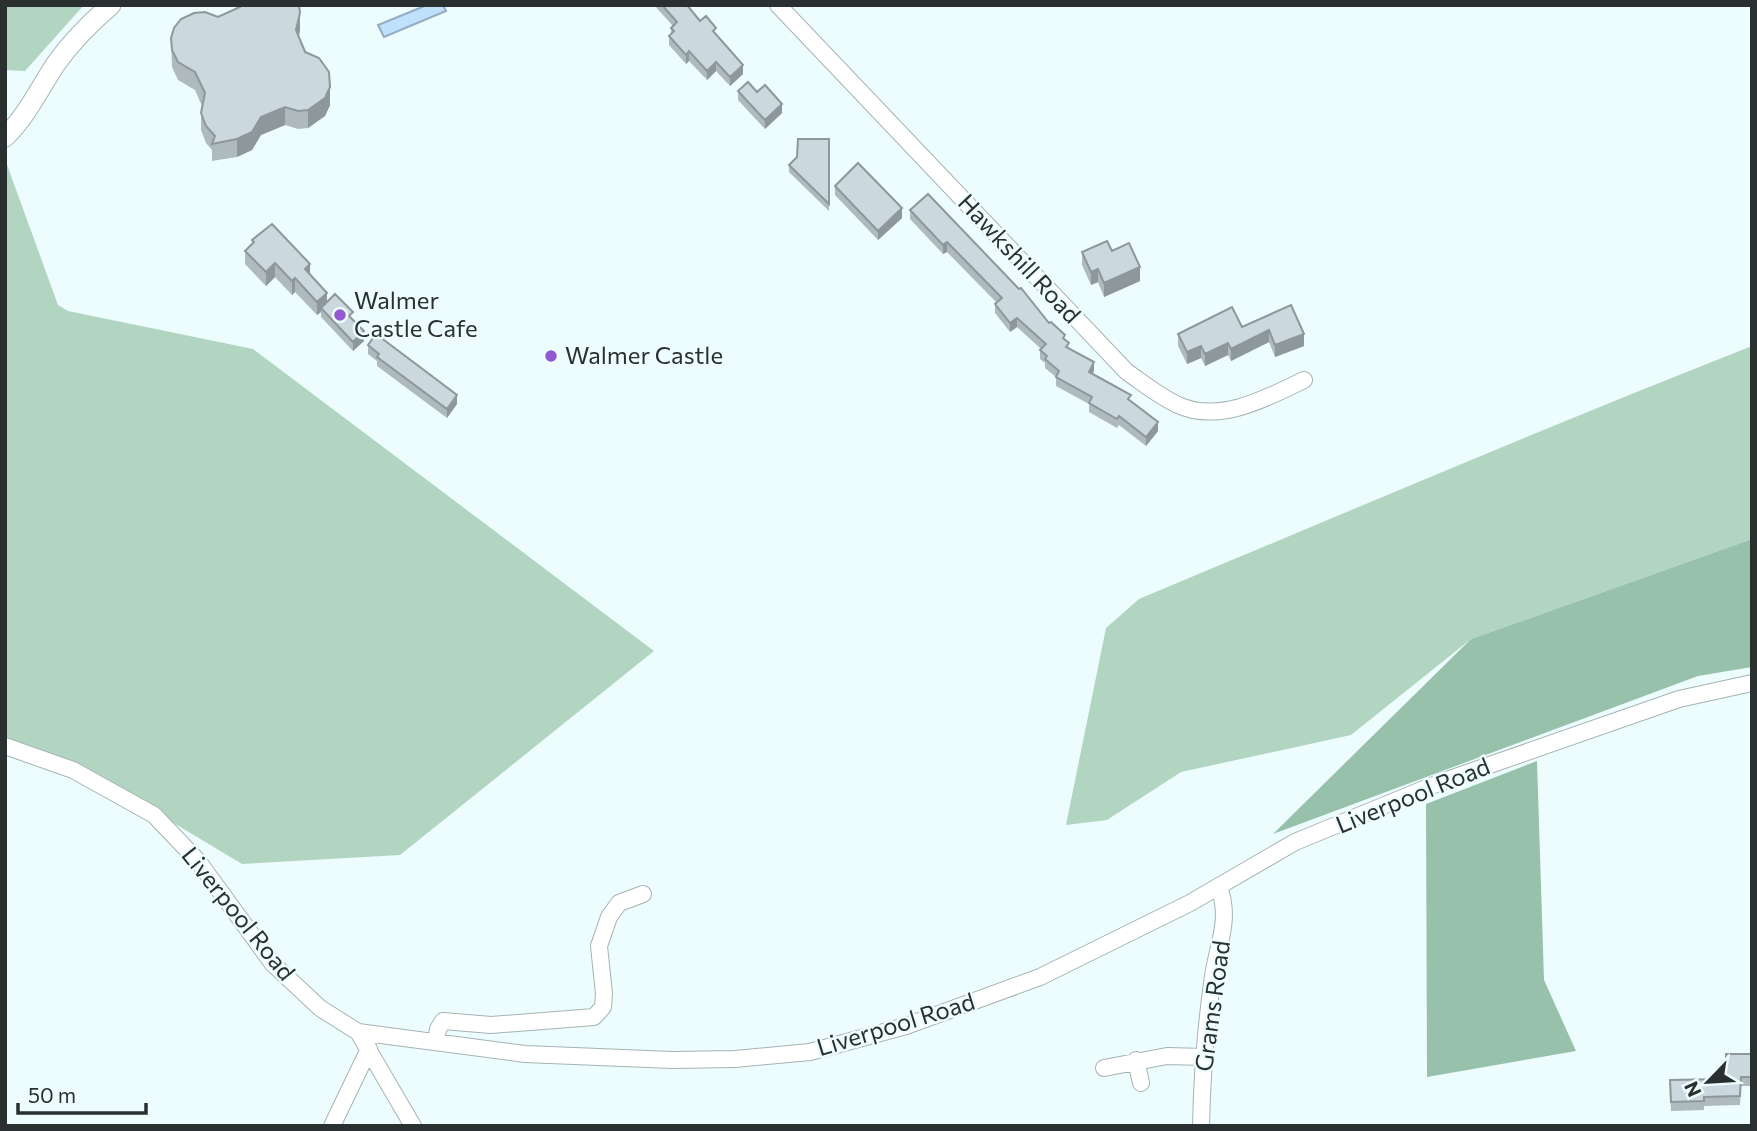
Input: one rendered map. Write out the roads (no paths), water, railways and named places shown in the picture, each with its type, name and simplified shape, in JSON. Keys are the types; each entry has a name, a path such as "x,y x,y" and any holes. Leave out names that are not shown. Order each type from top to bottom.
{"street":[{"path":"5,137 74,41 111,5"},
{"name":"Hawkshill Road","path":"778,5 1127,372 1178,405 1196,410 1227,410 1263,400 1304,380"},
{"name":"Liverpool Road","path":"5,746 73,770 154,816 198,861 273,964 320,1008 358,1032 525,1054 672,1060 735,1059 810,1052 906,1026 1040,977 1219,887 1295,842 1441,782 1679,699 1752,683"},
{"name":"Grams Road","path":"1201,1126 1213,975 1225,923 1225,903 1219,887"},
{"path":"436,1042 438,1028 443,1021 491,1025 594,1017 603,1007 599,946 609,917 619,903 643,894"},
{"path":"358,1032 413,1126"},
{"path":"332,1126 369,1049"},
{"path":"1104,1068 1167,1056 1205,1057"},
{"path":"1136,1060 1141,1083"}],"water":[{"path":"427,5 443,5 446,11 384,37 378,25"}],"place":[{"name":"Walmer Castle Cafe","path":"340,315"},
{"name":"Walmer Castle","path":"551,356"}]}
